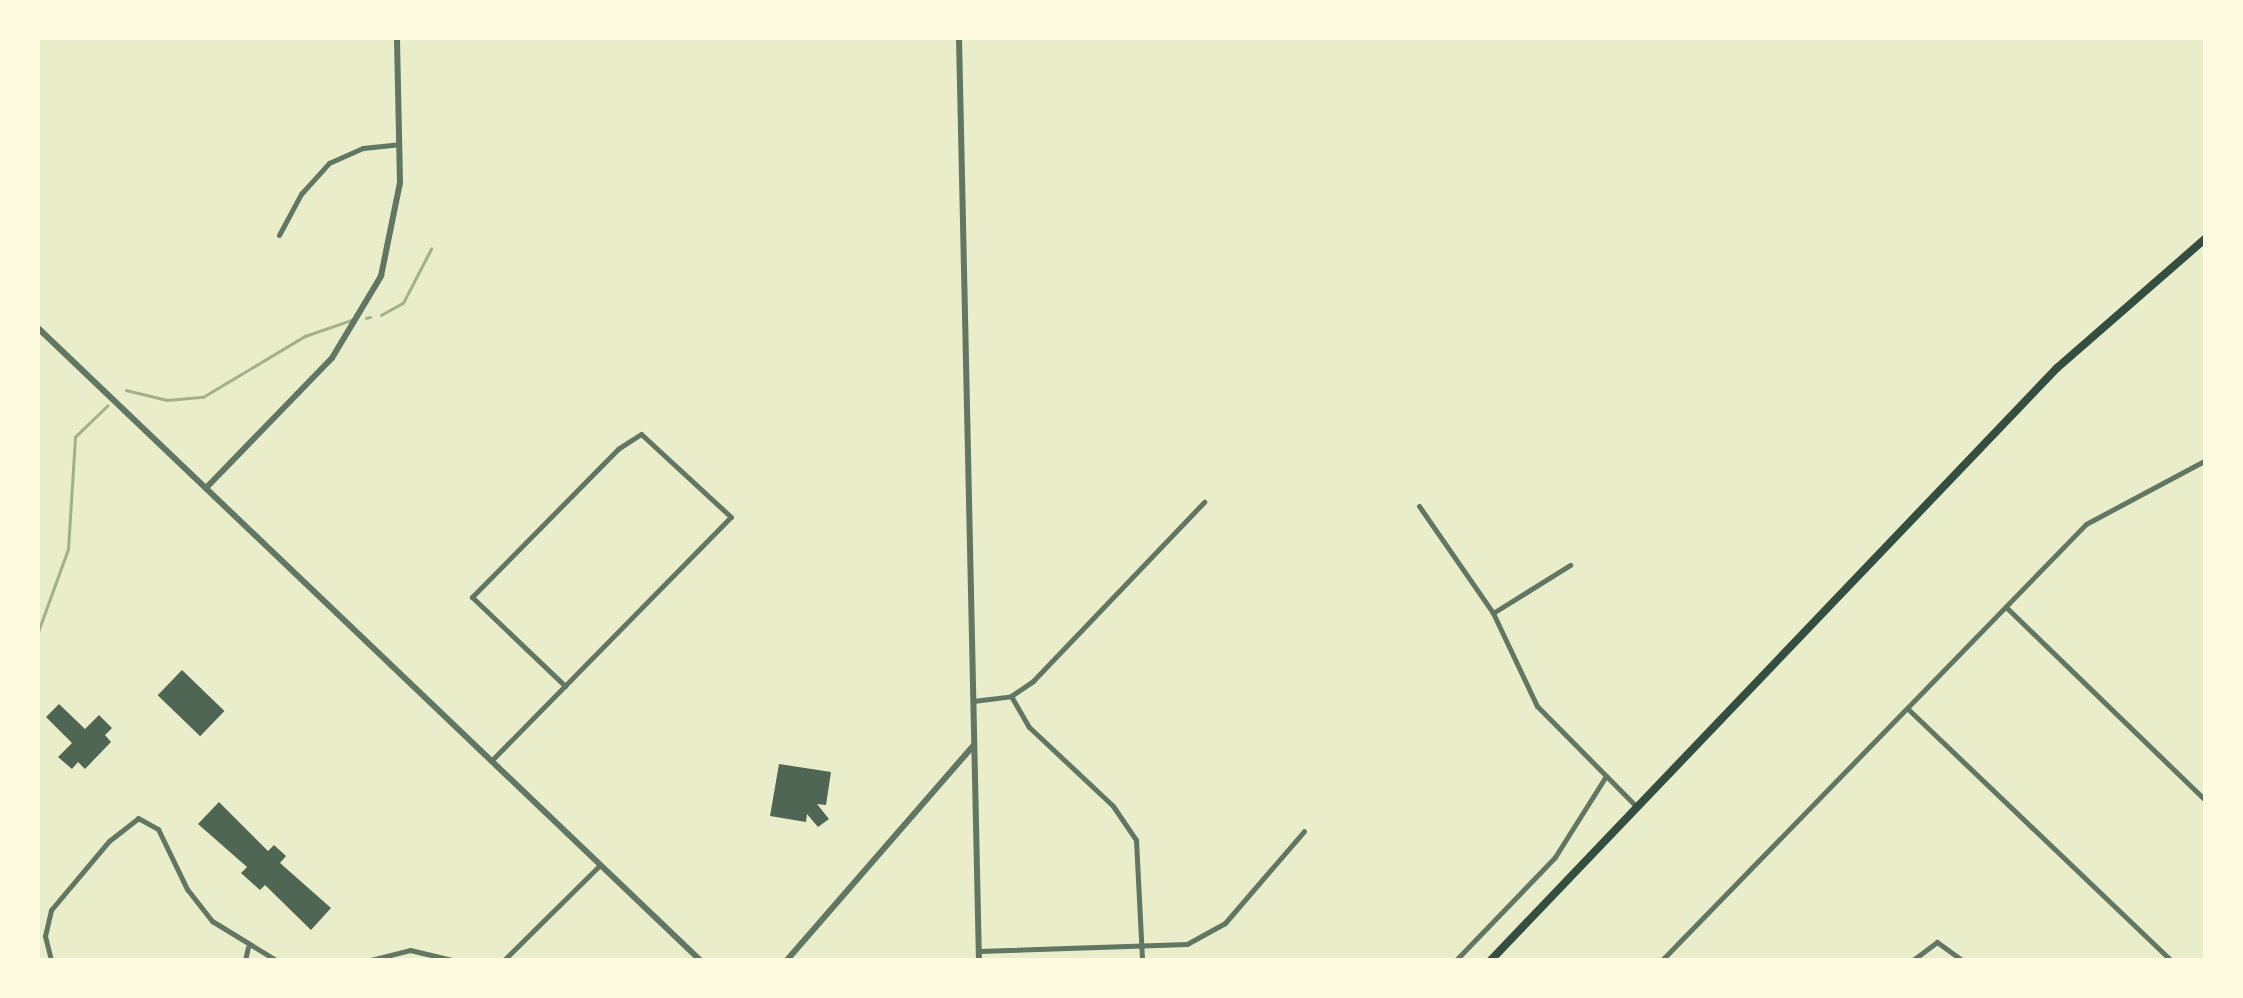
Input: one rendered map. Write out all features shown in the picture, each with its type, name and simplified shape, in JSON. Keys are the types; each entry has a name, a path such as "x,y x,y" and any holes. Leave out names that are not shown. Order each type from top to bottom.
{"main road":[{"path":"1490,960 2030,396 2110,317 2206,238"}],"street":[{"path":"206,488 332,358 368,305 397,215 396,38"},
{"path":"959,38 980,960"},
{"path":"280,234 300,194 329,164 362,148 399,144"},
{"path":"38,328 700,960"},
{"path":"492,761 731,517 642,434 618,448 472,597 565,686"},
{"path":"1662,960 2099,514 2206,460"},
{"path":"973,701 1011,696 1033,681 1204,502"},
{"path":"1420,506 1493,614 1537,706 1638,807"},
{"path":"1493,614 1570,565"},
{"path":"2006,607 2206,801"},
{"path":"1011,696 1028,727 1113,806 1136,840 1142,960"},
{"path":"1908,709 2171,960"},
{"path":"787,960 974,745"},
{"path":"1456,960 1555,857 1582,804 1606,776"},
{"path":"51,960 45,936 51,910 109,841 138,818 158,828 187,889 212,921 270,960"},
{"path":"979,951 1142,950 1186,944 1225,923 1304,831"},
{"path":"504,960 602,863"},
{"path":"1913,960 1936,942 1962,960"},
{"path":"246,960 248,946"},
{"path":"372,960 410,950 452,960"}],"building":[{"path":"182,670 224,711 200,736 158,695"},
{"path":"59,704 85,729 99,715 112,728 105,735 111,742 85,769 78,762 72,769 58,757 72,743 46,717"},
{"path":"779,764 831,772 826,805 817,804 829,819 818,827 807,814 806,822 770,816"},
{"path":"219,802 268,851 274,845 286,856 280,863 331,908 311,930 265,885 260,890 241,873 247,867 198,824"}],"waterway":[{"path":"381,315 403,303 431,249"},
{"path":"366,318 370,317"},
{"path":"126,390 167,400 203,397 305,336 354,319"},
{"path":"38,632 68,549 75,437 107,406"}]}
